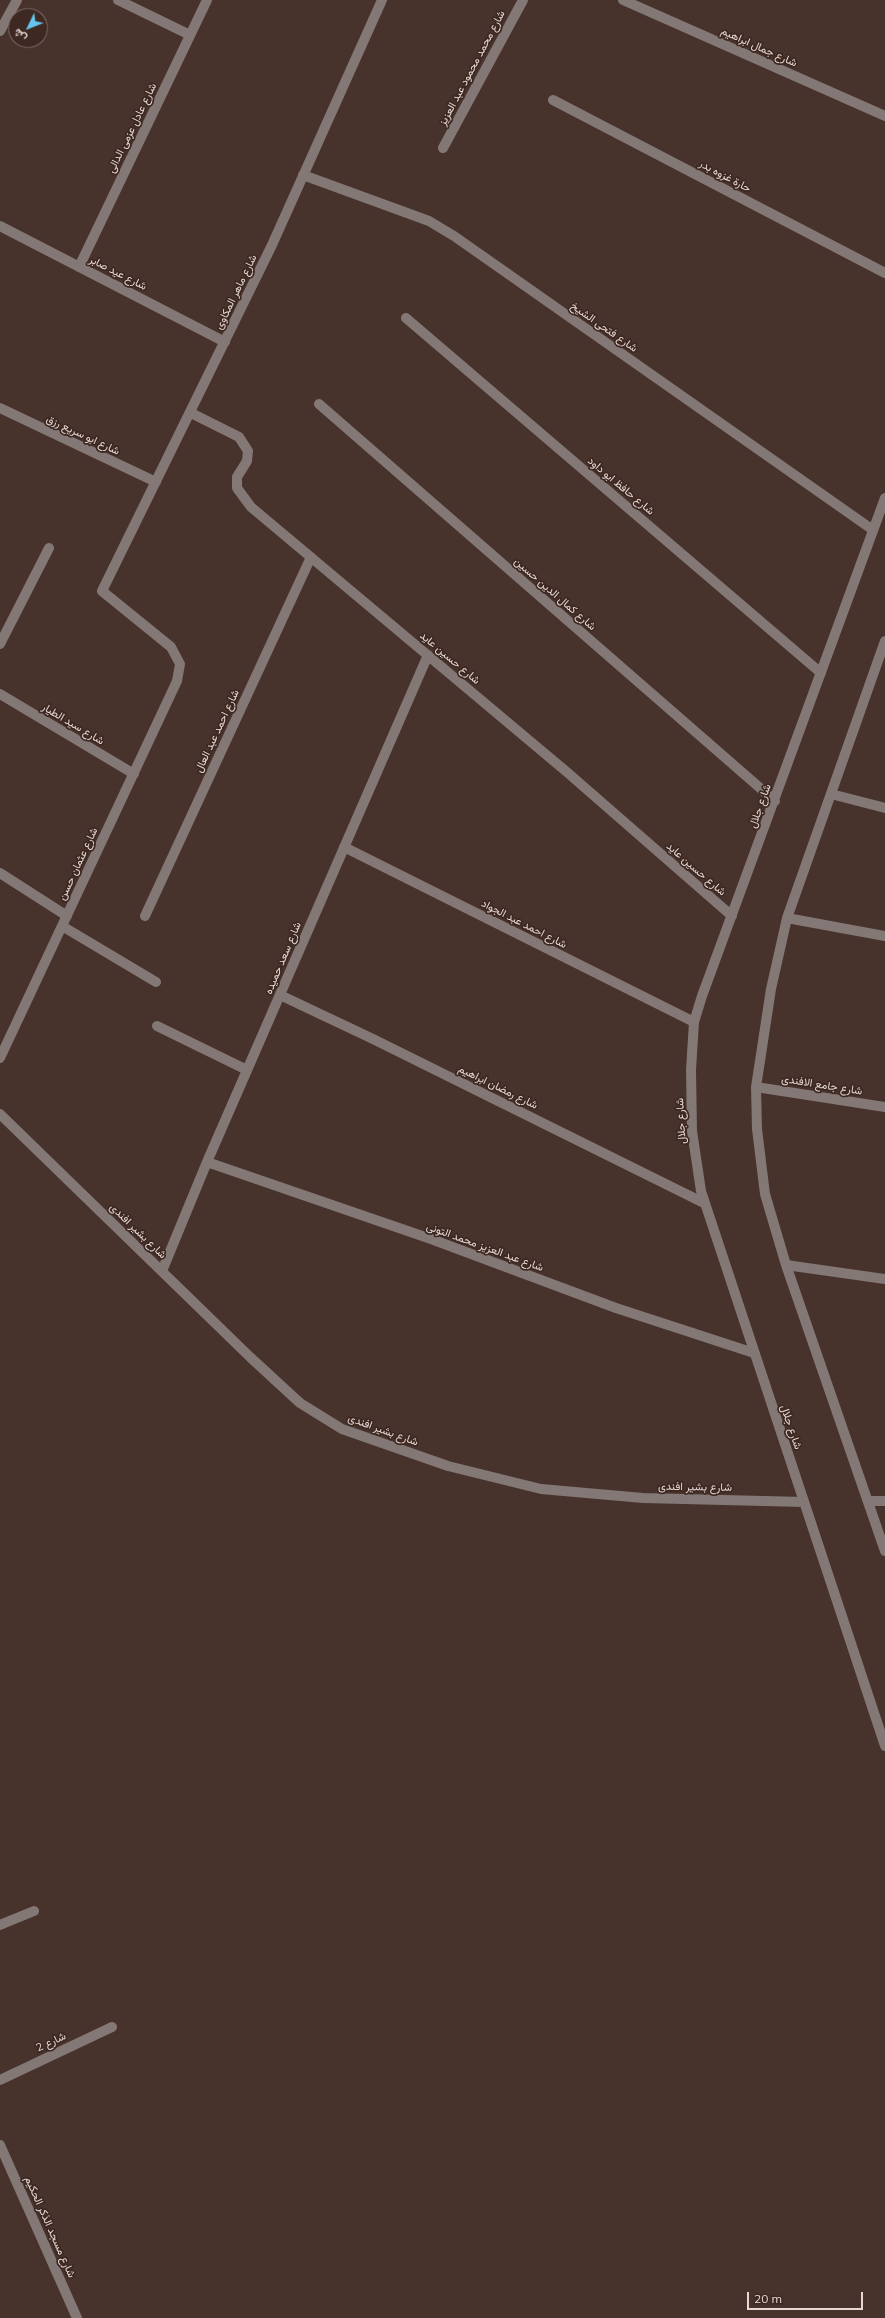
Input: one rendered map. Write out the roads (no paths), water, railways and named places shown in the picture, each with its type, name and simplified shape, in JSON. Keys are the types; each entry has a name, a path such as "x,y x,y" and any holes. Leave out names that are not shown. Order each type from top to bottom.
{"street":[{"path":"0,31 17,0"},
{"path":"118,0 190,35"},
{"name":"شارع عادل عزمى الدالى","path":"79,267 207,0"},
{"name":"شارع ماهر المكاوى","path":"102,591 191,413 272,245 382,0"},
{"name":"شارع محمد محمود عبد العزيز","path":"443,148 522,0"},
{"name":"شارع جمال ابراهيم","path":"623,0 885,116"},
{"name":"حارة غزوه بدر","path":"553,100 885,273"},
{"name":"شارع فتحى الشيخ","path":"303,175 429,222 454,236 873,530"},
{"name":"شارع عيد صابر","path":"0,226 225,342"},
{"name":"شارع حافظ ابو داود","path":"406,318 821,673"},
{"name":"شارع كمال الدين حسين","path":"319,404 774,801"},
{"name":"شارع ابو سريع رزق","path":"0,408 156,482"},
{"name":"شارع حسين عايد","path":"191,413 239,437 248,451 247,461 237,477 237,488 251,507 568,773 732,916"},
{"name":"شارع جلال","path":"885,498 732,916 720,943 694,1022 691,1070 692,1131 704,1203 885,1746"},
{"path":"0,644 49,548"},
{"name":"شارع احمد عبد العال","path":"145,916 311,557"},
{"name":"شارع عثمان حسن","path":"0,1058 177,681 180,664 171,647 102,591"},
{"path":"885,641 882,659 830,794 787,918 771,990 756,1087 757,1129 765,1194 786,1265 885,1550"},
{"name":"شارع سعد حميده","path":"162,1271 207,1162 428,655"},
{"name":"شارع سيد الطيار","path":"0,694 134,774"},
{"path":"830,794 885,808"},
{"name":"شارع احمد عبد الجواد","path":"344,847 694,1022"},
{"path":"0,873 67,916"},
{"path":"787,918 885,936"},
{"path":"62,926 156,982"},
{"name":"شارع رمضان ابراهيم","path":"280,995 373,1039 704,1203"},
{"path":"158,1026 247,1070"},
{"name":"شارع جامع الافندى","path":"756,1087 885,1107"},
{"name":"شارع بشير افندى","path":"0,1114 300,1403 342,1429 448,1466 541,1489 643,1498 804,1502"},
{"name":"شارع عبد العزيز محمد التونى","path":"207,1162 431,1239 616,1308 754,1353"},
{"path":"786,1265 885,1279"},
{"path":"868,1501 885,1501"},
{"path":"0,1925 34,1911"},
{"name":"شارع 2","path":"0,2080 112,2027"},
{"name":"شارع مسجد الذكر الحكيم","path":"0,2145 77,2318"}]}
